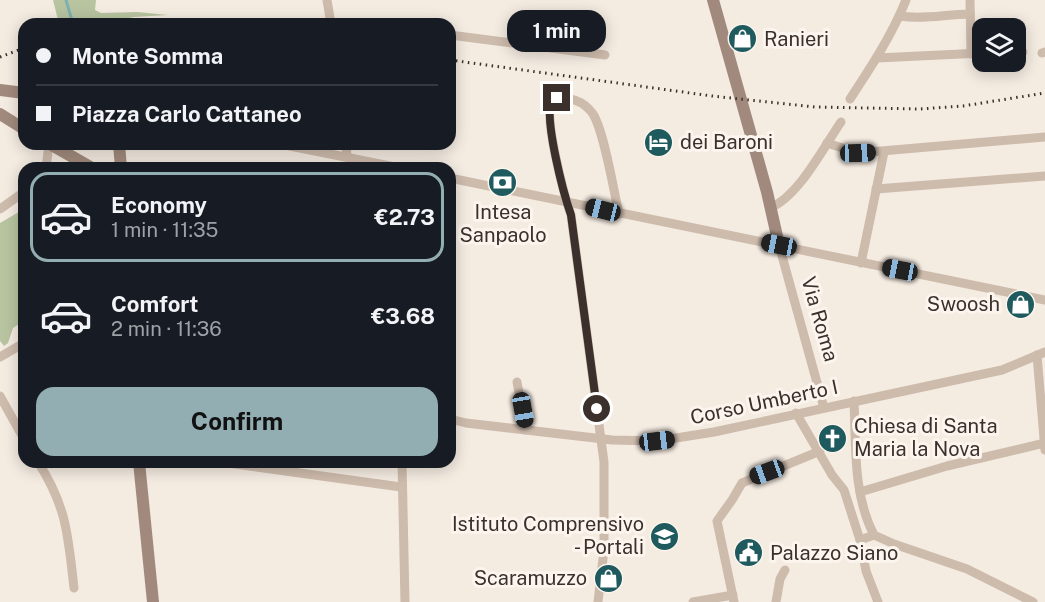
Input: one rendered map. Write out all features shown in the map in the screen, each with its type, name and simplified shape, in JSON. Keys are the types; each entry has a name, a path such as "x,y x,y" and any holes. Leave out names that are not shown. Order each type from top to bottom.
{"street":[{"path":"327,0 330,18"},
{"name":"Via Roma","path":"713,0 824,408"},
{"path":"850,99 877,58 906,0"},
{"path":"877,58 970,54 970,0"},
{"path":"900,16 927,18 970,14"},
{"path":"456,36 605,55"},
{"path":"0,90 18,92"},
{"path":"598,602 604,542 602,438 571,215 552,134 550,104 552,100 570,98 582,103 593,115 600,132 619,214"},
{"path":"0,114 18,125"},
{"path":"770,208 777,205 804,179 841,122"},
{"path":"827,142 858,153 1045,137"},
{"path":"38,152 44,150"},
{"path":"53,150 79,162"},
{"path":"311,150 371,162"},
{"path":"346,150 347,157"},
{"path":"861,263 884,152"},
{"path":"876,189 1045,176"},
{"path":"456,179 1045,300"},
{"path":"0,208 18,196"},
{"path":"0,357 18,346"},
{"path":"1041,354 1045,450"},
{"name":"Corso Umberto I","path":"456,420 623,441 672,439 1002,370 1041,354"},
{"path":"518,382 526,430"},
{"path":"0,396 18,428"},
{"path":"854,401 860,492 866,518 874,535 967,569 1034,602"},
{"path":"796,413 832,475 844,490 860,540 869,579 878,602"},
{"path":"860,492 936,469 1045,442"},
{"path":"693,602 733,598 717,521 742,483 820,451"},
{"path":"42,468 54,488 66,525 74,588"},
{"path":"140,468 153,602"},
{"path":"264,468 401,487"},
{"path":"402,468 405,602"},
{"path":"860,540 874,535"},
{"path":"776,602 780,579 785,570"}],"green space":[{"path":"53,0 96,0 95,10 101,13 137,12 168,15 129,18 58,18"},
{"path":"18,212 18,325 13,328 8,343 4,346 0,341 0,223"}],"waterway":[{"path":"66,0 71,18"}],"railway":[{"path":"0,57 18,50"},
{"path":"456,61 712,96 815,107 920,109 963,106 1045,93"}],"place":[{"name":"Ranieri","path":"743,39"},
{"name":"dei Baroni","path":"659,142"},
{"name":"Intesa Sanpaolo","path":"503,182"},
{"name":"Swoosh","path":"1021,304"},
{"name":"Chiesa di Santa Maria la Nova","path":"833,438"},
{"name":"Istituto Comprensivo - Portali","path":"665,536"},
{"name":"Palazzo Siano","path":"749,553"},
{"name":"Scaramuzzo","path":"608,578"}],"route":[{"path":"557,98 550,104 552,134 571,215 597,409"}]}
